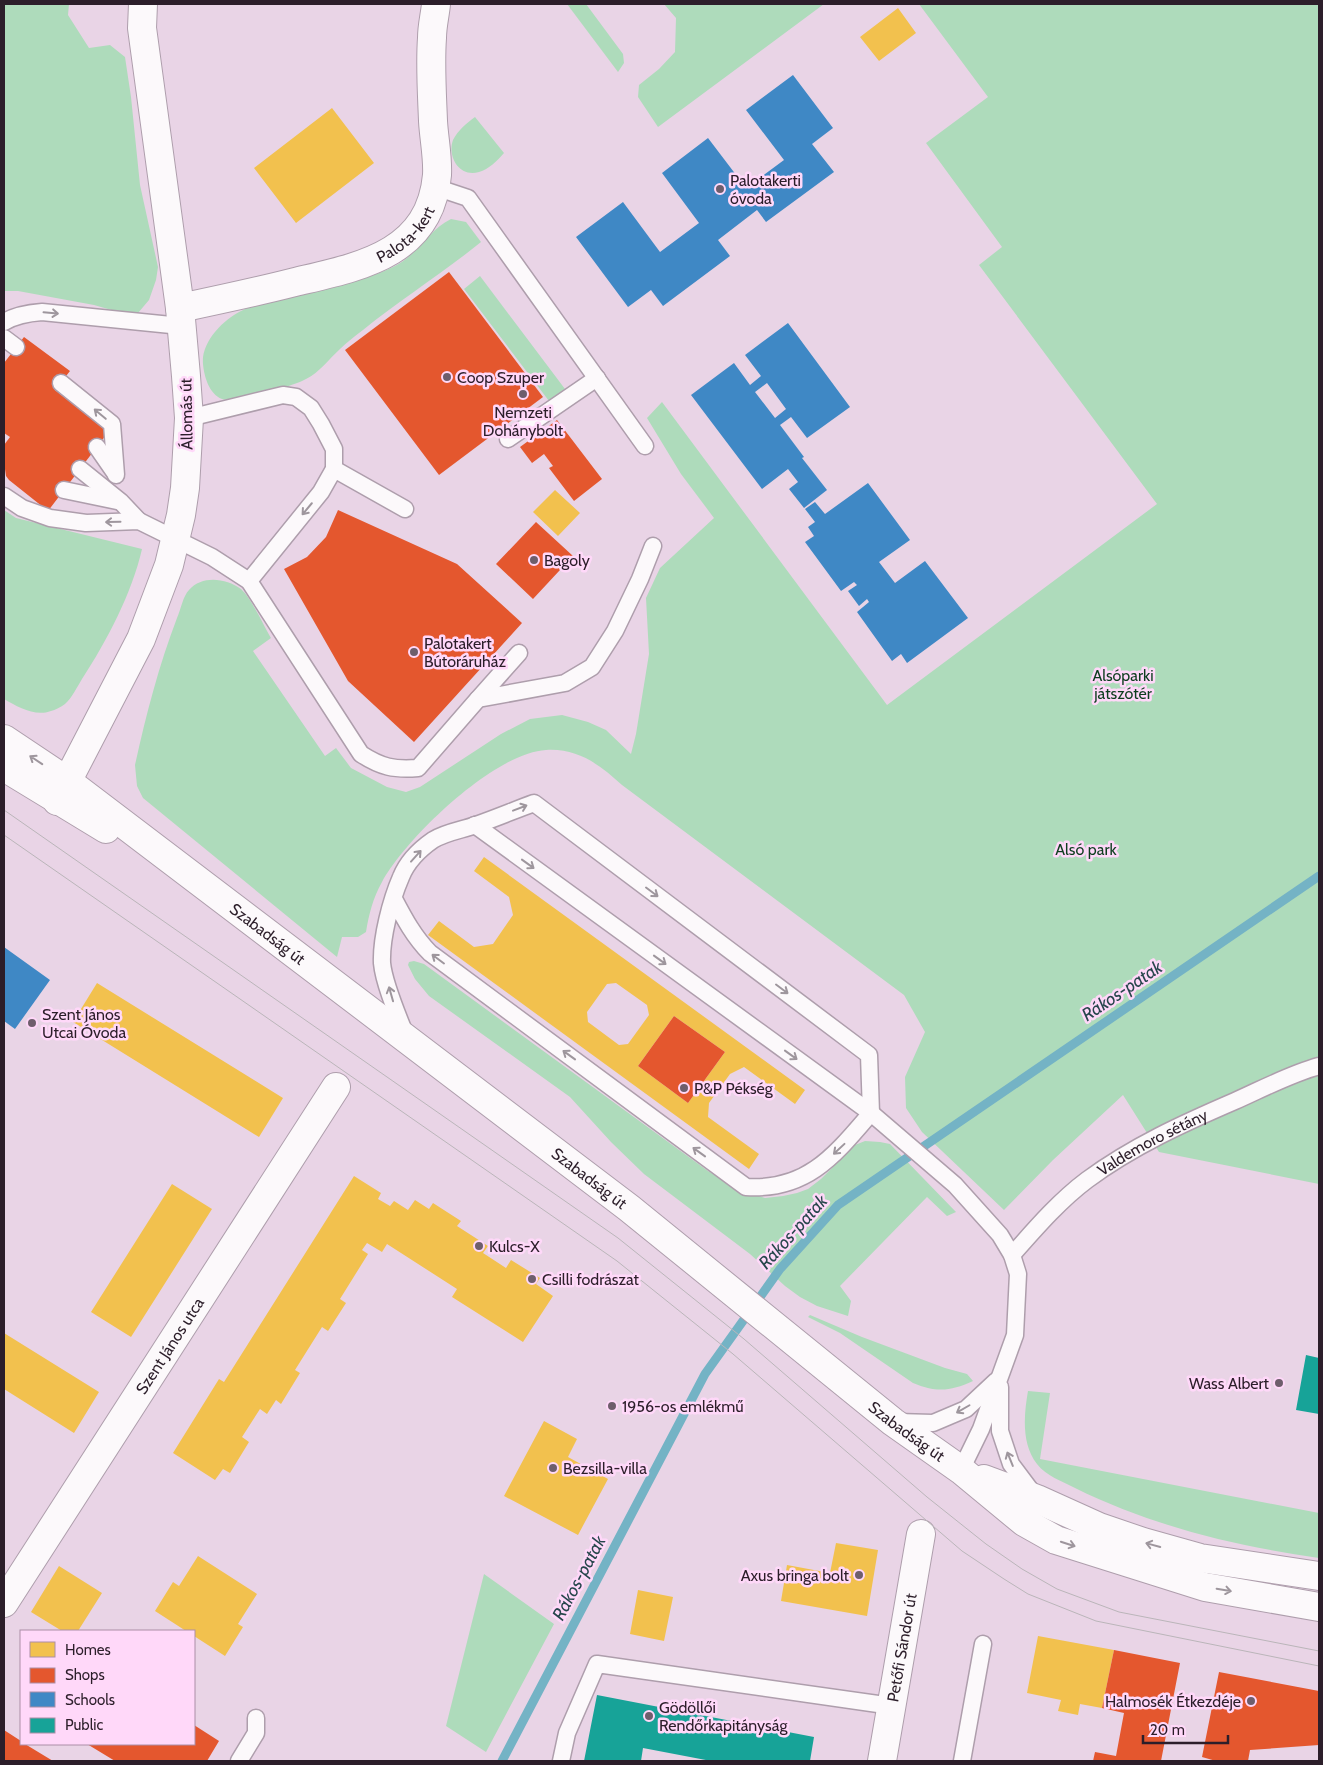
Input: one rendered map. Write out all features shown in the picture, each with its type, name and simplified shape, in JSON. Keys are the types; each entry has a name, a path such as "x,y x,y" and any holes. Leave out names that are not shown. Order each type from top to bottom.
{"main road":[{"name":"Állomás út","path":"62,791 141,639 169,565 181,515 185,488 189,418 180,317 142,28 143,4"},
{"name":"Palota-kert","path":"180,317 377,259 400,245 418,226 430,203 437,172 432,95 432,38 436,4"},
{"name":"Szabadság út","path":"4,739 62,791 215,893 629,1208 893,1422 961,1470 1024,1522 1056,1540 1205,1587 1319,1607"},
{"name":"Szabadság út","path":"4,768 62,791"},
{"name":"Szent János utca","path":"4,1603 336,1087"},
{"name":"Szabadság út","path":"961,1470 1099,1527 1162,1548 1200,1558 1319,1576"},
{"name":"Petőfi Sándor út","path":"882,1761 921,1534"}],"lane":[{"path":"435,187 468,198 644,446"},
{"path":"4,322 14,316 42,312 180,317"},
{"path":"508,439 597,378"},
{"path":"61,387 112,424 116,475 121,502"},
{"path":"189,418 283,395 296,397 311,408 334,449 334,468 321,492 248,580"},
{"path":"97,446 116,475"},
{"path":"334,468 405,509"},
{"path":"80,469 121,502 139,521 212,557 248,580 361,754 376,764 398,769 418,768 519,652"},
{"path":"64,490 121,502"},
{"path":"4,496 22,508 50,518 86,522 139,521"},
{"path":"478,699 565,684 592,667 615,631 640,579 652,546"},
{"path":"394,899 409,927 430,953 746,1187 765,1188 788,1184 802,1177 827,1160 846,1142 871,1113 869,1054 534,803 475,825 457,829 434,840 415,855 401,876 383,935 382,964 392,1000 408,1040"},
{"path":"475,825 871,1113 910,1144 962,1192 1000,1236 1012,1254 1018,1274 1015,1335 981,1429 961,1470"},
{"name":"Valdemoro sétány","path":"1012,1254 1049,1214 1086,1181 1122,1156 1174,1127 1319,1066"},
{"path":"893,1422 933,1423 958,1413 966,1409 1000,1378"},
{"path":"1000,1378 1000,1431 1011,1464 1037,1500"},
{"path":"962,1761 983,1644"},
{"path":"561,1761 567,1734 597,1664 892,1706"},
{"path":"239,1761 256,1733 256,1718"}],"green space":[{"path":"4,4 69,4 68,15 89,48 110,45 125,57 140,185 158,267 149,300 138,313 122,313 94,305 18,291 4,291"},
{"path":"567,4 586,4 623,54 624,63 618,72"},
{"path":"664,4 824,4 658,127 638,97 639,85 659,69 675,52 676,18"},
{"name":"Alsó park","path":"919,4 1319,4 1319,1184 1159,1152 1123,1095 1053,1160 1004,1210 922,1132 906,1108 905,1077 925,1032 904,995 597,765 578,755 558,750 546,750 525,755 502,766 478,781 454,801 410,843 394,864 376,894 366,932 358,937 342,937 337,957 143,798 137,786 135,765 153,690 170,636 187,593 194,585 207,580 228,582 245,593 271,638 253,651 325,756 336,748 351,768 387,787 406,792 420,787 501,734 530,719 562,715 588,722 606,730 631,754 649,654 646,598 660,568 714,518 681,474 647,418 662,402 887,705 1157,504 979,265 1002,247 926,143 988,97"},
{"path":"475,117 504,153 486,169 472,173 460,169 456,164 453,159 452,146 457,133"},
{"path":"451,219 466,222 481,242 354,337 311,376 277,389 238,399 222,399 217,397 211,389 206,379 203,356 214,333 234,315 254,306 333,287 382,272 409,256 436,230"},
{"path":"480,276 565,389 549,401 464,289"},
{"path":"4,510 16,518 142,549 132,583 118,616 91,664 68,702 53,711 45,713 27,710 4,699"},
{"path":"414,961 424,964 708,1171 739,1189 765,1198 797,1193 808,1189 821,1179 855,1145 865,1141 880,1142 890,1144 956,1212 947,1216 927,1197 840,1286 851,1301 848,1316 817,1306 785,1286 750,1254 644,1174 611,1142 570,1097 429,996 415,979 408,965 409,962"},
{"path":"810,1315 862,1337 945,1368 967,1374 973,1381 944,1390 913,1383 840,1333 808,1317"},
{"path":"1028,1391 1050,1393 1040,1459 1319,1513 1319,1558 1225,1541 1164,1524 1104,1501 1054,1478 1037,1464 1028,1447 1025,1429 1025,1409"},
{"path":"484,1574 554,1624 486,1752 446,1726"}],"building: Homes":[{"path":"898,8 916,33 879,61 860,37"},
{"path":"332,108 374,163 296,223 254,168"},
{"path":"555,490 580,513 558,536 533,512"},
{"path":"484,857 805,1090 795,1104 744,1067 730,1074 709,1103 708,1117 759,1154 749,1169 428,935 439,921 474,947 493,944 513,915 509,897 474,871","holes":["616,983 647,1005 649,1015 628,1044 619,1045 588,1022 587,1012 607,984","674,1016 725,1052 688,1103 638,1066"]},
{"path":"97,983 283,1098 259,1137 73,1022"},
{"path":"354,1176 381,1193 378,1199 390,1206 394,1201 408,1210 415,1200 429,1209 433,1203 461,1221 457,1226 488,1246 483,1253 506,1268 511,1260 540,1278 536,1284 553,1296 523,1342 452,1297 457,1289 387,1244 382,1252 367,1243 362,1250 368,1254 340,1299 346,1303 328,1331 322,1327 295,1370 300,1373 281,1404 276,1400 267,1414 260,1409 242,1437 249,1442 230,1473 223,1469 215,1480 173,1453 219,1379 224,1382"},
{"path":"172,1184 212,1209 131,1337 91,1312"},
{"path":"4,1333 99,1392 74,1433 4,1389"},
{"name":"Bezsilla-villa","path":"544,1421 577,1439 568,1457 608,1479 578,1535 504,1496"},
{"path":"836,1543 878,1550 867,1616 781,1601 787,1565 830,1573"},
{"path":"198,1556 257,1594 238,1624 243,1627 225,1656 195,1637 195,1630 184,1630 155,1611 173,1582 179,1586"},
{"path":"59,1566 102,1593 79,1630 60,1630 31,1612"},
{"path":"638,1590 673,1597 664,1641 630,1634"},
{"path":"1038,1636 1114,1650 1102,1708 1080,1704 1078,1715 1058,1711 1061,1700 1027,1693"}],"building: Shops":[{"name":"Coop Szuper","path":"449,272 543,397 439,475 345,350"},
{"path":"24,337 70,371 55,390 109,431 48,511 9,480 6,476 4,462 4,445 10,437 4,433 4,363"},
{"path":"557,420 602,479 574,501 549,468 553,466 544,454 532,463 520,447"},
{"name":"Palotakert Bútoráruház","path":"338,510 457,564 522,623 414,742 348,681 284,569 307,557 326,537"},
{"name":"Bagoly","path":"536,522 573,556 533,599 496,564"},
{"path":"674,1016 725,1052 688,1103 638,1066"},
{"path":"1114,1650 1180,1663 1161,1761 1093,1761 1095,1752 1116,1756 1124,1713 1102,1708"},
{"path":"1219,1672 1319,1691 1319,1745 1250,1750 1248,1761 1216,1761 1202,1757"},
{"path":"195,1726 219,1741 207,1761 115,1761 89,1745 195,1745"},
{"path":"4,1730 20,1740 20,1745 27,1745 53,1761 4,1761"}],"building: Schools":[{"path":"793,75 833,128 812,144 834,172 766,222 757,210 718,240 730,256 663,306 651,290 628,307 576,237 623,202 660,252 699,223 662,173 708,138 746,188 784,160 746,110"},
{"path":"788,323 850,407 807,438 791,417 780,425 804,457 802,458 827,490 804,508 789,489 798,482 788,469 762,489 691,395 734,363 750,385 761,376 745,355","holes":["767,383 786,409 775,418 755,392"]},
{"path":"868,483 910,540 879,562 895,583 925,561 968,618 907,663 901,654 892,661 857,612 869,602 867,599 859,606 848,591 857,585 854,582 841,591 805,542 814,536 808,527 815,522 805,509 815,502 825,514"},
{"path":"4,947 50,980 15,1029 4,1021"}],"building: Public":[{"path":"1306,1355 1319,1358 1319,1414 1296,1410"},
{"name":"Gödöllői Rendőrkapitányság","path":"597,1695 814,1737 810,1761 711,1761 643,1748 641,1761 584,1761"}],"waterway":[{"name":"Rákos-patak","path":"502,1761 705,1374 780,1269 838,1205 1319,876"}],"tram line":[{"path":"4,810 618,1238 744,1339 927,1497 986,1544 1022,1569 1057,1589 1119,1612 1319,1651"},
{"path":"4,835 617,1261 733,1354 962,1551 1004,1579 1028,1594 1096,1621 1319,1666"}],"place":[{"name":"Palotakerti óvoda","path":"720,189"},
{"name":"Coop Szuper","path":"447,377"},
{"name":"Nemzeti Dohánybolt","path":"523,394"},
{"name":"Bagoly","path":"534,560"},
{"name":"Palotakert Bútoráruház","path":"414,652"},
{"name":"Szent János Utcai Óvoda","path":"32,1023"},
{"name":"P&P Pékség","path":"684,1088"},
{"name":"Kulcs-X","path":"479,1246"},
{"name":"Csilli fodrászat","path":"532,1279"},
{"name":"Wass Albert","path":"1279,1383"},
{"name":"1956-os emlékmű","path":"612,1406"},
{"name":"Bezsilla-villa","path":"553,1468"},
{"name":"Axus bringa bolt","path":"859,1575"},
{"name":"Halmosék Étkezdéje","path":"1251,1701"},
{"name":"Gödöllői Rendőrkapitányság","path":"649,1716"}],"park label":[{"name":"Alsóparki játszótér","path":"1123,684"}]}
